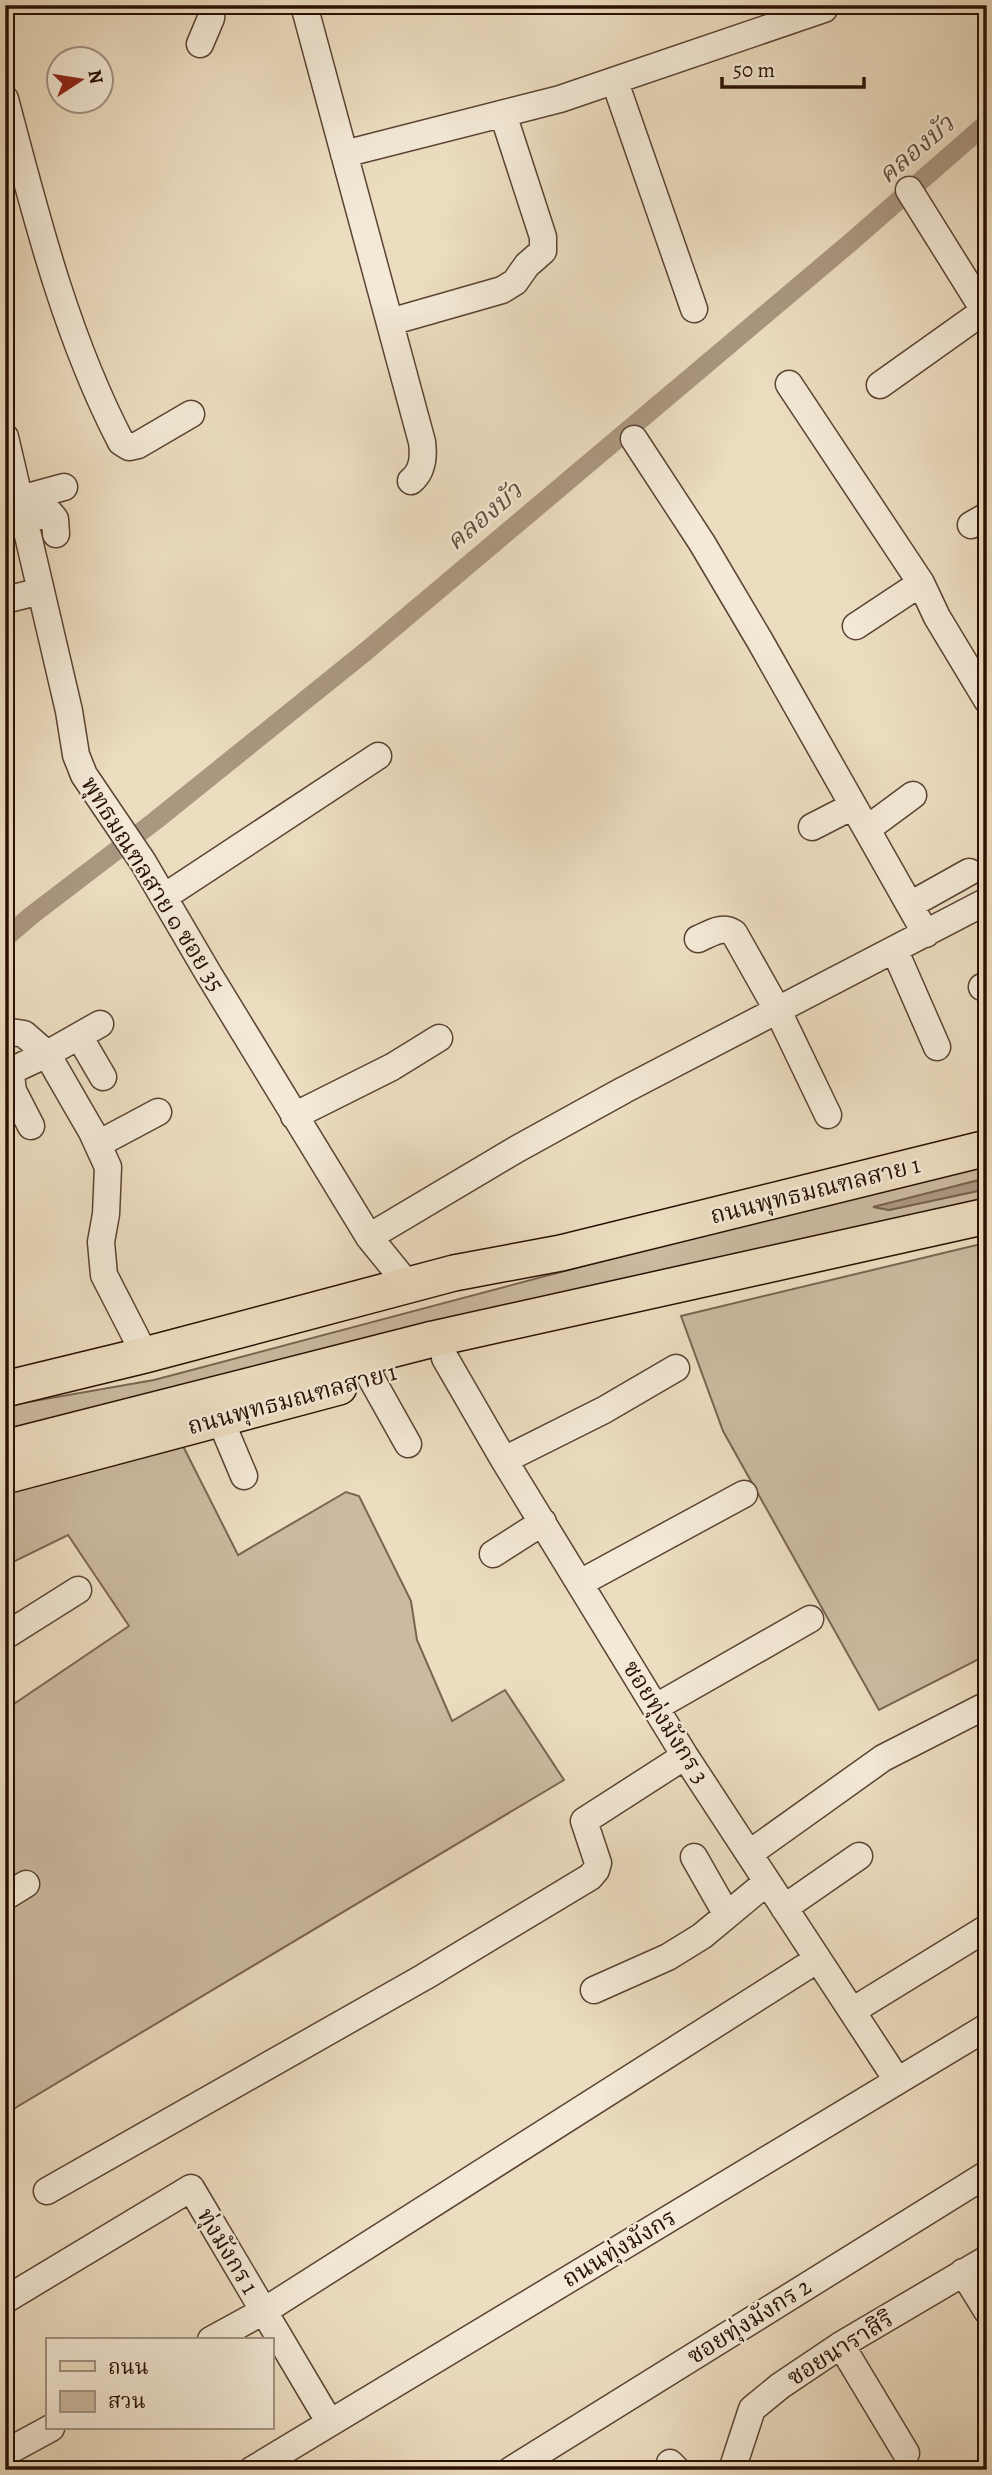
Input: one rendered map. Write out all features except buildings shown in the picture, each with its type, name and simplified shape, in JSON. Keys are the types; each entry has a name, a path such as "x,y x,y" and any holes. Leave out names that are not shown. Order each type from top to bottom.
{"main road":[{"name":"ถนนพุทธมณฑลสาย 1","path":"5,1411 143,1365 408,1285 495,1264 561,1252 987,1148"},
{"name":"ถนนพุทธมณฑลสาย 1","path":"5,1448 433,1339 987,1216"},
{"name":"ถนนพุทธมณฑลสาย 1","path":"5,1389 143,1365 439,1294 561,1252"},
{"name":"ถนนพุทธมณฑลสาย 1","path":"5,1476 445,1358 510,1337 574,1309"}],"street":[{"path":"200,44 211,18 212,5"},
{"path":"306,6 422,442 422,466 411,481"},
{"path":"344,154 503,114 615,82 767,16 824,9"},
{"path":"615,82 694,309"},
{"path":"5,99 50,266 87,370 121,442 129,447 138,445 191,414"},
{"path":"390,322 502,290 515,282 527,265 543,251 543,237 503,114"},
{"path":"880,385 986,313 909,190"},
{"path":"789,384 921,583 937,617 987,700"},
{"name":"พุทธมณฑลสาย ๑ ซอย 35","path":"5,437 69,711 76,755 84,775 144,862 369,1237 408,1285"},
{"path":"634,439 734,597 926,934"},
{"path":"23,510 64,487"},
{"path":"23,510 50,513 55,519 56,534"},
{"path":"856,626 921,583"},
{"path":"5,600 41,590"},
{"path":"163,897 377,756"},
{"path":"867,829 913,796"},
{"path":"812,827 853,806"},
{"path":"910,905 969,873"},
{"path":"369,1237 517,1149 624,1090 987,901"},
{"path":"698,939 720,929 734,933 778,1011 828,1115"},
{"path":"895,951 936,1046"},
{"path":"32,1126 13,1091 11,1075 17,1068 90,1030 103,1077"},
{"path":"5,1031 24,1034 47,1054 98,1144 108,1167 106,1214 101,1242 104,1275 143,1365"},
{"path":"294,1116 392,1067 439,1038"},
{"path":"98,1144 158,1112"},
{"name":"ซอยทุ่งมังกร 3","path":"445,1358 504,1460 685,1756 897,2080"},
{"path":"504,1460 604,1410 676,1368"},
{"path":"371,1378 408,1444"},
{"path":"220,1419 244,1476"},
{"path":"580,1583 744,1494"},
{"path":"493,1554 543,1522"},
{"path":"5,1636 78,1590"},
{"path":"656,1707 810,1619"},
{"path":"750,1853 883,1758 987,1705"},
{"path":"47,2191 424,1977 590,1877 598,1863 584,1821 685,1756"},
{"path":"784,1908 859,1856"},
{"path":"694,1857 727,1915"},
{"path":"594,1990 682,1949 702,1936 767,1882"},
{"path":"852,2011 987,1928"},
{"path":"215,2338 264,2311 818,1959"},
{"name":"ถนนทุ่งมังกร","path":"252,2470 987,2027"},
{"name":"ซอยทุ่งมังกร 2","path":"511,2470 987,2174"},
{"name":"ทุ่งมังกร 1","path":"5,2300 191,2188 330,2423"},
{"name":"ซอยนาราสิริ","path":"732,2470 752,2409 780,2386 841,2345 987,2259"},
{"path":"963,2272 987,2312"},
{"path":"841,2345 906,2453"},
{"path":"5,2453 47,2430"}],"green space":[{"path":"987,1159 987,1178 875,1207 889,1210 987,1189 987,1204 5,1452 5,1406 154,1380"},
{"path":"985,1243 987,1655 879,1710 723,1431 681,1316"},
{"path":"183,1446 238,1555 346,1492 359,1496 411,1601 417,1640 452,1721 505,1690 564,1780 5,2114 5,1710 129,1626 68,1535 5,1566 5,1492"}],"shaded area":[{"path":"987,1178 987,1189 889,1210 873,1207"}],"waterway":[{"name":"คลองบัว","path":"5,938 365,652 851,242 987,123"}]}
